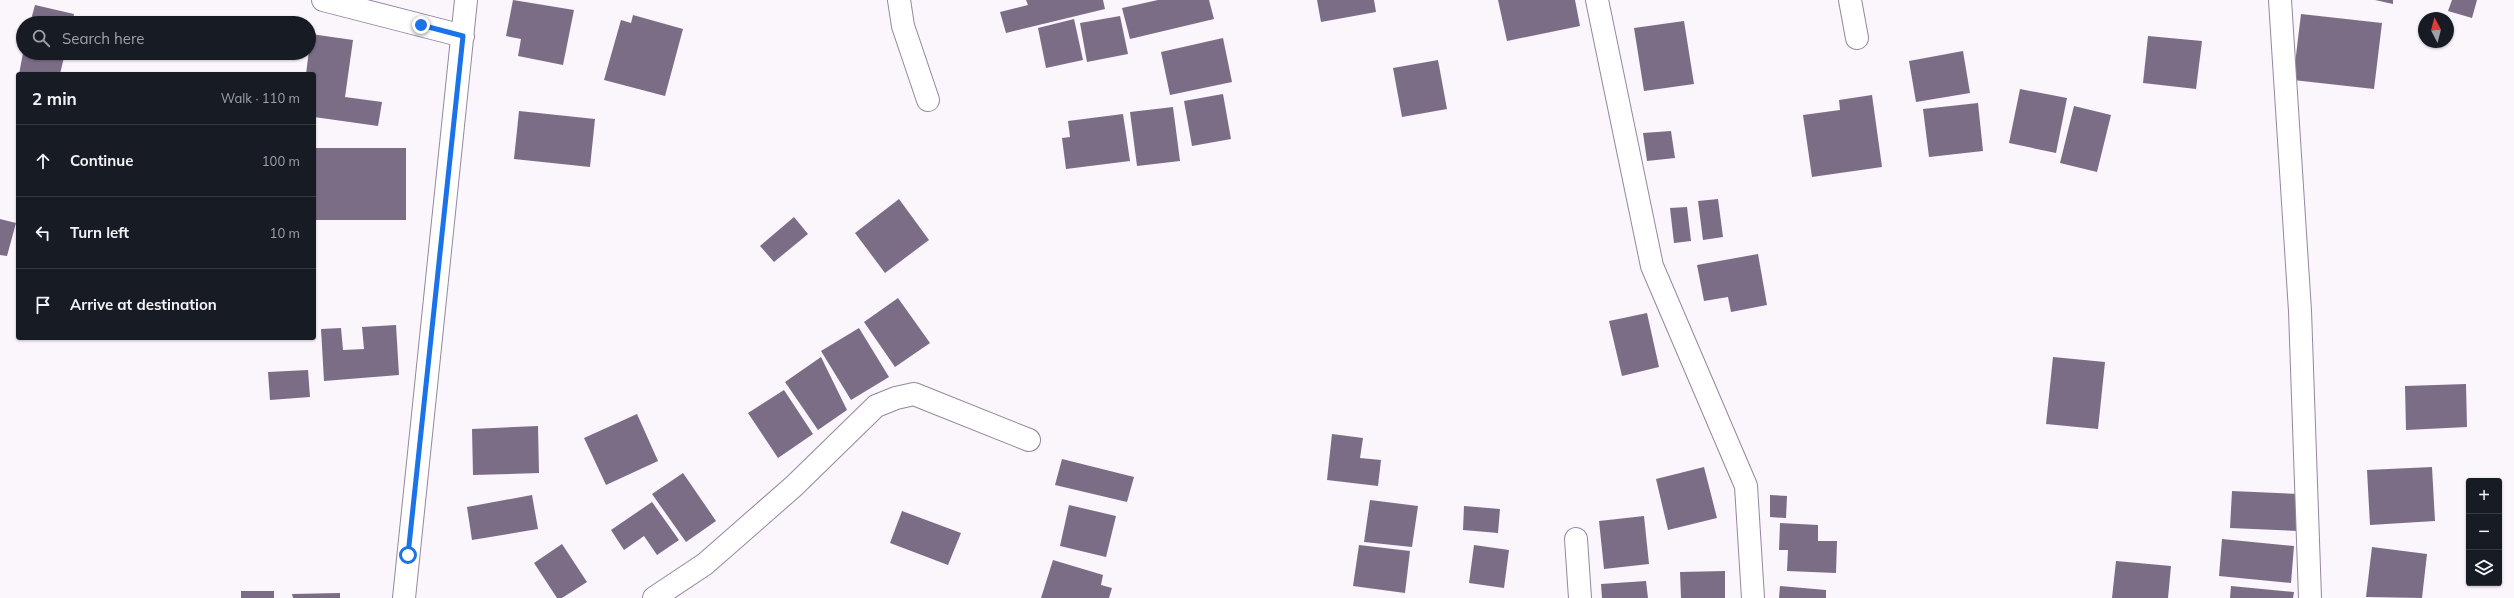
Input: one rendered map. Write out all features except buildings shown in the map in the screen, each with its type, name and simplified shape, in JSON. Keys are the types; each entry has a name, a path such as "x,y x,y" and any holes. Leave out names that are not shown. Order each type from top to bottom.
{"street":[{"path":"323,0 463,36"},
{"path":"404,598 466,0"},
{"path":"899,0 903,26 928,100"},
{"path":"1597,0 1652,266 1746,486 1753,598"},
{"path":"1850,0 1857,38"},
{"path":"2280,0 2300,311 2310,598"},
{"path":"654,598 705,564 794,486 876,406 896,398 914,394 1029,440"},
{"path":"1576,539 1580,598"}],"route":[{"path":"408,555 463,36 421,25"}]}
